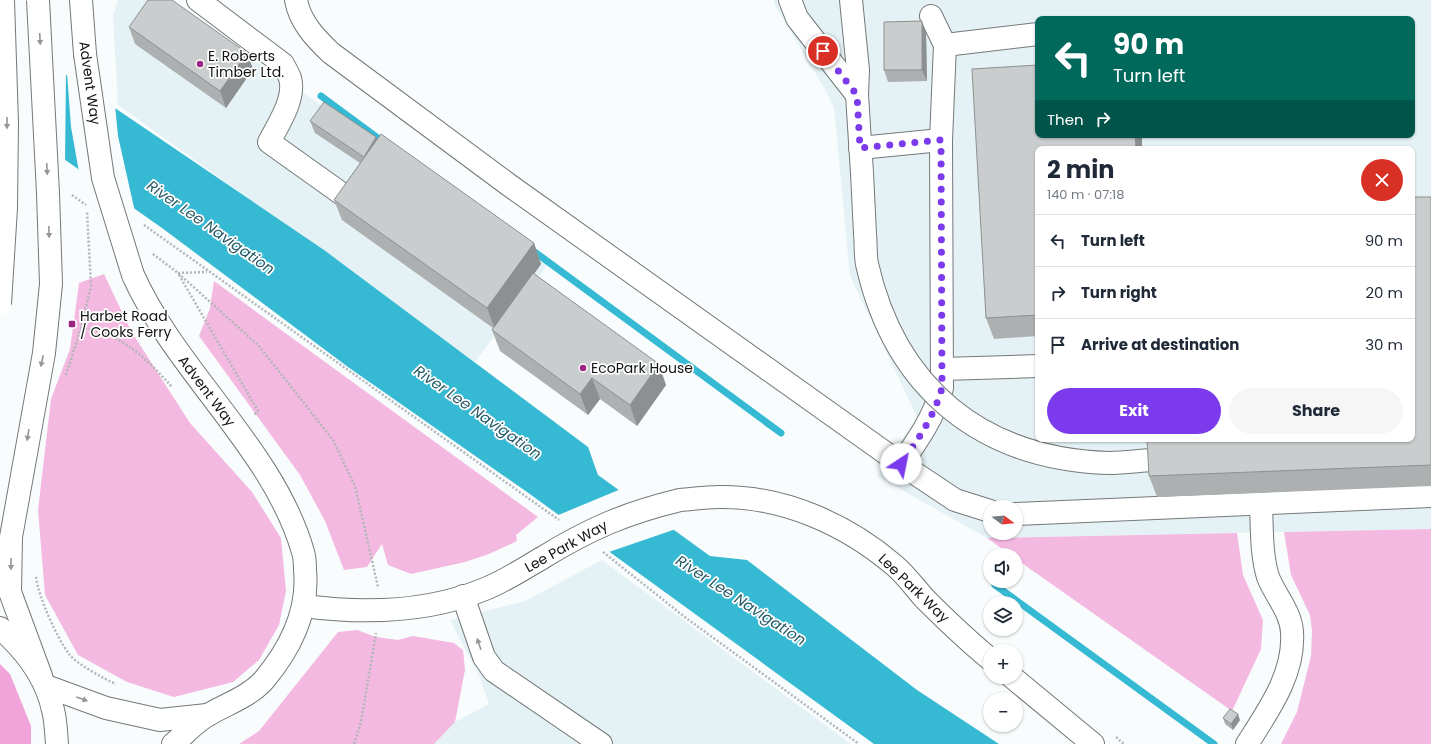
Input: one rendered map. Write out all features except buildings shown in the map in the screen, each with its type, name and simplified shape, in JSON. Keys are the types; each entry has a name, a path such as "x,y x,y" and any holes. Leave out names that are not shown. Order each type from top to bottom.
{"main road":[{"path":"0,304 6,208 7,123 4,0"},
{"path":"38,0 51,284 44,352 11,537 10,592 53,710 57,744"},
{"name":"Advent Way","path":"81,0 84,54 103,178 133,276 167,338 274,485 304,553 306,584 304,606 299,623 282,657 262,682 232,704 207,715"},
{"path":"198,0 283,64 290,79 290,95 282,117 269,142 349,199"},
{"path":"296,0 304,21 315,38 331,53 509,185 901,464 955,500 983,509"},
{"path":"790,0 797,18 857,95"},
{"path":"851,0 858,70 857,95 867,262 883,319 908,364 926,387 949,408 978,427 1022,449 1068,460 1110,463 1151,460"},
{"path":"901,464 928,424 938,404 942,388 941,140 945,45 931,16"},
{"path":"945,45 1035,34"},
{"path":"860,148 941,140"},
{"path":"943,369 1035,366"},
{"path":"1023,514 1431,496"},
{"name":"Lee Park Way","path":"304,606 350,611 380,611 431,604 463,596 486,589 576,537 610,521 680,500 719,497 762,501 796,508 826,520 879,553 895,566 943,617 983,653"},
{"path":"1247,744 1274,701 1284,680 1292,643 1291,623 1268,576 1265,561 1261,504"},
{"path":"463,596 484,657 494,671 601,744"},
{"path":"0,628 18,644 43,681 106,708 160,720 207,715"},
{"path":"1020,684 1093,744"},
{"path":"173,744 207,715"}],"path":[{"path":"65,377 81,328 91,286 85,199"},
{"path":"178,273 208,272 562,522"},
{"path":"178,273 258,411 248,419"},
{"path":"178,273 259,346 333,440 355,486 377,580"},
{"path":"81,328 118,338 155,367 175,390"},
{"path":"600,549 686,618 859,744"},
{"path":"35,572 36,580 50,620 70,655 106,680 121,686"},
{"path":"354,744 362,722 376,633"}],"shaded area":[{"path":"118,0 171,0 263,66 551,260 475,362 118,105 113,16"},
{"path":"774,0 1431,0 1431,529 1023,537 1023,500 983,500 983,536 877,476 917,417 850,276 834,108 826,91 774,4"},
{"path":"104,274 131,331 190,423 252,492 281,538 286,591 279,625 259,660 233,682 174,697 127,682 78,655 45,595 38,510 51,399 70,349 79,283"},
{"path":"214,281 538,517 516,535 517,541 489,554 465,562 411,574 388,565 382,544 367,567 344,570 325,521 300,475 199,336 210,308"},
{"path":"1431,529 1431,744 1281,744 1297,712 1311,656 1312,631 1310,615 1291,575 1284,532"},
{"path":"1237,533 1243,575 1263,620 1261,649 1232,711 1023,564 1023,548 1001,548 990,540 1023,540 1023,537"},
{"path":"602,560 851,744 434,744 455,722 489,704 480,678 450,620 525,601"},
{"path":"357,630 376,637 398,640 413,636 454,643 463,650 465,670 455,722 434,744 239,744 259,731 338,632"},
{"path":"0,664 10,674 31,726 31,744 0,744"}],"water":[{"name":"River Lee Navigation","path":"0,30 324,250 588,447 598,475 710,556 747,560 917,690 999,744 874,744 527,492 348,367 162,228 0,114"}],"pier":[{"path":"1,29 66,72 65,163 0,117"},
{"path":"67,73 115,105 118,136 135,212 79,172 71,127"},
{"path":"621,489 676,529 606,553 556,516"}],"waterway":[{"path":"321,96 386,144"},
{"path":"532,250 781,433"},
{"path":"999,588 1214,744"}],"place":[{"name":"E. Roberts Timber Ltd.","path":"200,64"},
{"name":"Harbet Road / Cooks Ferry","path":"72,324"},
{"name":"EcoPark House","path":"583,368"}],"route":[{"path":"823,51 857,95 860,148 941,140 942,388 938,404 928,424 901,464"}]}
